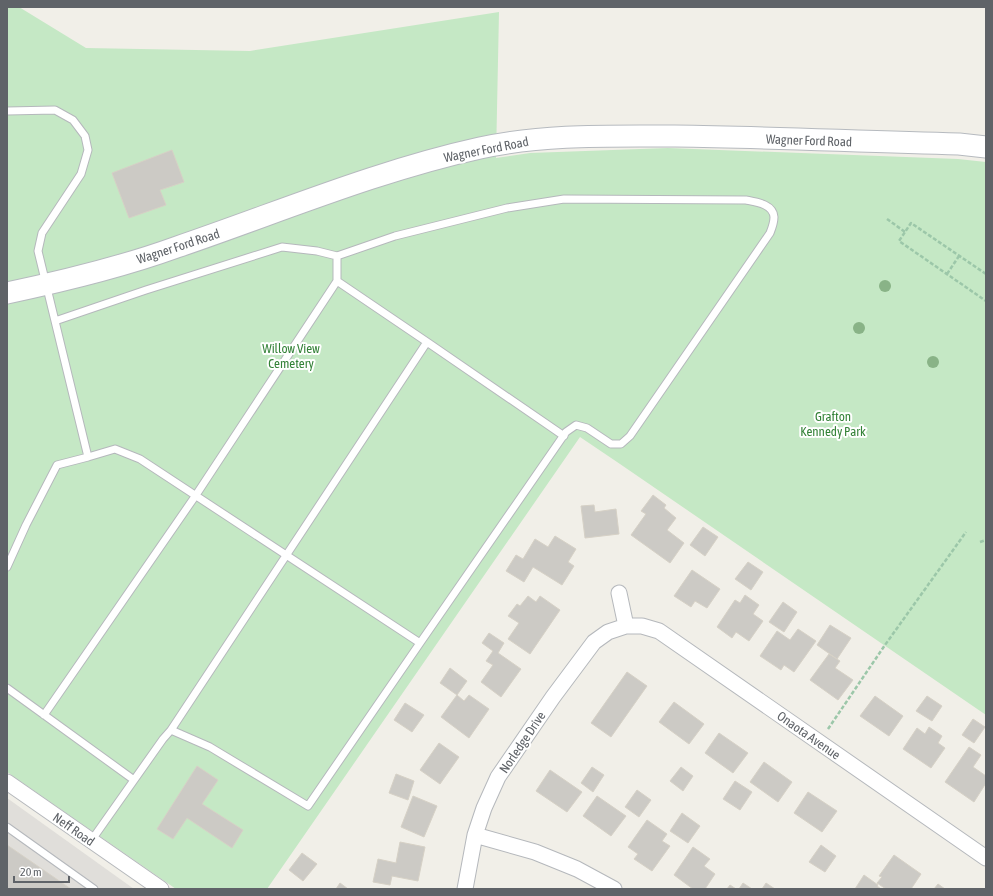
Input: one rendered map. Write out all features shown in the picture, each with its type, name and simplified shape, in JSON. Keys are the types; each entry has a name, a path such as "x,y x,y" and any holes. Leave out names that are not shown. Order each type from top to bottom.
{"main road":[{"name":"Wagner Ford Road","path":"7,293 116,266 175,248 356,184 437,158 482,148 534,140 613,136 698,136 959,144 986,147"}],"street":[{"path":"619,593 626,626"},
{"name":"Onaota Avenue","path":"626,626 642,626 659,631 986,858"},
{"name":"Norledge Drive","path":"465,889 475,835 484,808 498,777 553,697 594,642 608,632 626,626"},
{"name":"Neff Road","path":"7,782 161,889"},
{"path":"475,835 535,852 577,869 614,889"}],"lane":[{"path":"7,112 55,110 73,120 85,136 88,150 81,174 42,233 38,251 88,457"},
{"path":"55,321 146,290 282,248 317,251 337,256 395,236 507,208 564,199 746,200 761,203 770,208 774,217 770,233 630,436 621,444 611,444 587,428 576,425 564,436 308,806 210,747 172,730"},
{"path":"44,715 196,495 337,281 337,256"},
{"path":"337,281 564,436"},
{"path":"91,841 163,739 172,730 427,342"},
{"path":"7,567 26,524 57,465 115,449 140,459 420,643"},
{"path":"7,688 134,780"},
{"path":"7,827 94,889"}],"path":[{"path":"887,219 905,232"},
{"path":"986,274 911,223 899,241 986,301"},
{"path":"947,274 960,256"},
{"path":"819,742 885,645 966,532"},
{"path":"980,542 986,540"}],"shaded area":[{"path":"7,798 134,889 7,889"}],"green space":[{"name":"Willow View Cemetery","path":"7,7 19,7 86,48 250,51 499,12 496,158 530,153 668,148 958,159 986,162 986,715 580,437 267,889 176,889 7,772"}],"building":[{"path":"172,150 184,182 160,190 166,205 129,218 112,173"},
{"path":"653,495 666,505 664,508 676,518 667,530 684,543 670,563 631,535 646,514 641,511"},
{"path":"594,505 595,512 616,509 619,534 585,538 581,506"},
{"path":"703,527 718,537 705,556 690,545"},
{"path":"555,536 576,549 568,562 574,566 562,585 533,567 524,582 506,571 516,555 523,559 535,539 548,547"},
{"path":"748,562 763,572 751,590 735,579"},
{"path":"692,570 720,589 707,608 695,601 691,607 674,596"},
{"path":"745,595 759,605 753,614 763,621 749,641 736,632 732,638 717,627 735,600 740,603"},
{"path":"528,596 536,602 540,596 560,610 530,654 508,639 519,623 508,616 517,604 520,606"},
{"path":"783,602 797,612 784,632 769,622"},
{"path":"830,625 851,638 837,659 817,645"},
{"path":"798,629 816,641 794,672 784,665 781,670 760,656 777,631 790,640"},
{"path":"489,633 504,643 498,653 521,669 501,697 481,682 493,665 486,661 493,651 482,643"},
{"path":"829,654 840,661 835,668 853,680 838,700 810,680"},
{"path":"450,668 467,681 457,695 440,683"},
{"path":"627,672 647,686 611,737 591,723"},
{"path":"457,695 464,701 469,695 489,709 469,738 441,717"},
{"path":"875,696 903,716 889,736 860,716"},
{"path":"927,696 942,706 932,721 916,711"},
{"path":"674,702 704,724 689,744 659,722"},
{"path":"405,703 424,715 412,732 394,720"},
{"path":"973,719 985,727 974,743 962,735"},
{"path":"929,727 942,736 938,743 945,748 931,768 903,749 917,728 925,734"},
{"path":"719,733 748,753 733,773 705,753"},
{"path":"439,743 459,757 440,784 420,770"},
{"path":"969,747 981,755 973,767 986,776 986,783 974,802 945,782"},
{"path":"764,762 792,782 778,802 750,782"},
{"path":"197,766 218,780 202,804 243,830 232,848 187,818 173,839 157,829"},
{"path":"592,767 604,775 593,792 581,783"},
{"path":"681,767 693,776 683,791 670,781"},
{"path":"550,770 582,792 567,812 536,791"},
{"path":"396,774 414,781 408,800 389,793"},
{"path":"735,781 752,792 740,810 723,799"},
{"path":"637,790 651,800 639,817 625,807"},
{"path":"808,792 837,811 822,832 794,813"},
{"path":"413,796 437,806 424,837 401,827"},
{"path":"597,796 626,816 611,836 583,816"},
{"path":"682,813 700,826 688,843 670,831"},
{"path":"647,820 667,834 662,841 670,846 652,871 634,859 638,854 628,847"},
{"path":"400,842 425,847 418,881 392,876 390,885 373,882 378,859 396,863"},
{"path":"7,845 71,889 7,889"},
{"path":"821,845 836,856 825,872 809,862"},
{"path":"693,847 710,859 704,866 715,874 705,889 693,889 674,875"},
{"path":"302,853 317,864 303,881 289,870"},
{"path":"894,855 921,874 911,889 886,889 877,883 882,877 879,876"},
{"path":"864,875 878,885 877,886 881,889 855,889"},
{"path":"340,883 348,889 336,889"},
{"path":"743,883 752,889 739,889"},
{"path":"766,883 775,889 762,889"},
{"path":"938,884 945,889 934,889"},
{"path":"730,885 736,889 727,889"}],"park label":[{"name":"Grafton Kennedy Park","path":"833,424"}]}
